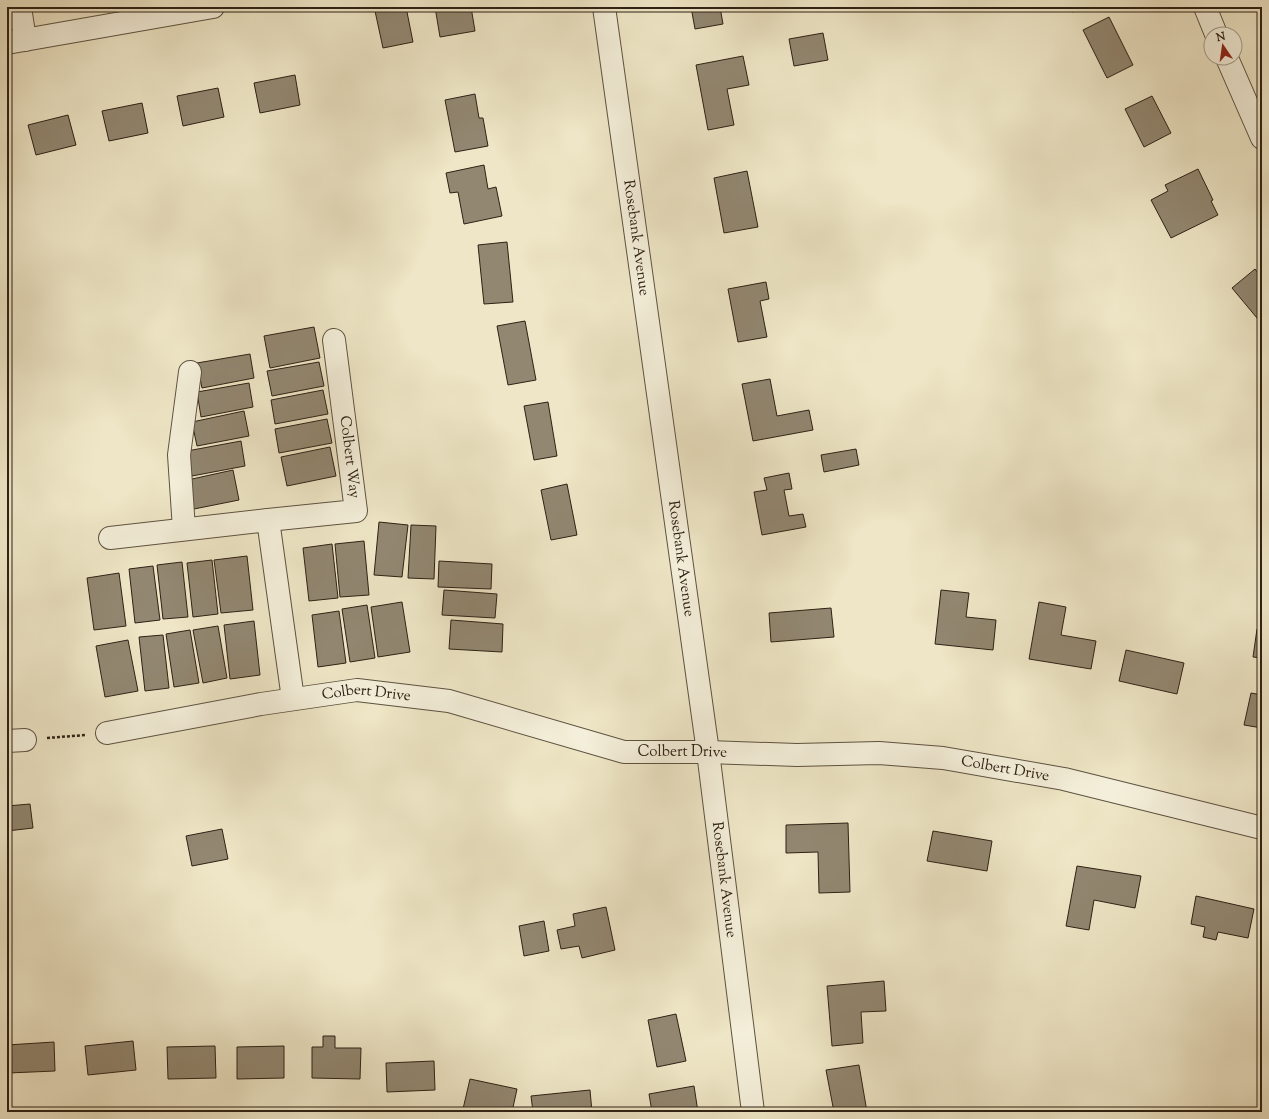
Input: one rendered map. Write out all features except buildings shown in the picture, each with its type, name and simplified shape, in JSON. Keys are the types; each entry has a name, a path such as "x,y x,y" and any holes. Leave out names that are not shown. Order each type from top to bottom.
{"street":[{"path":"20,7 16,42 213,7"},
{"name":"Rosebank Avenue","path":"604,7 708,752 753,1112"},
{"path":"1205,7 1213,26"},
{"path":"1230,66 1262,138"},
{"name":"Colbert Way","path":"110,538 356,511 334,340"},
{"path":"184,529 179,455 190,372"},
{"path":"268,520 293,699"},
{"name":"Colbert Drive","path":"106,733 261,704 357,690 449,701 624,752 708,752 797,755 880,753 943,758 1064,779 1262,828"}],"path":[{"path":"16,741 106,733"}]}
